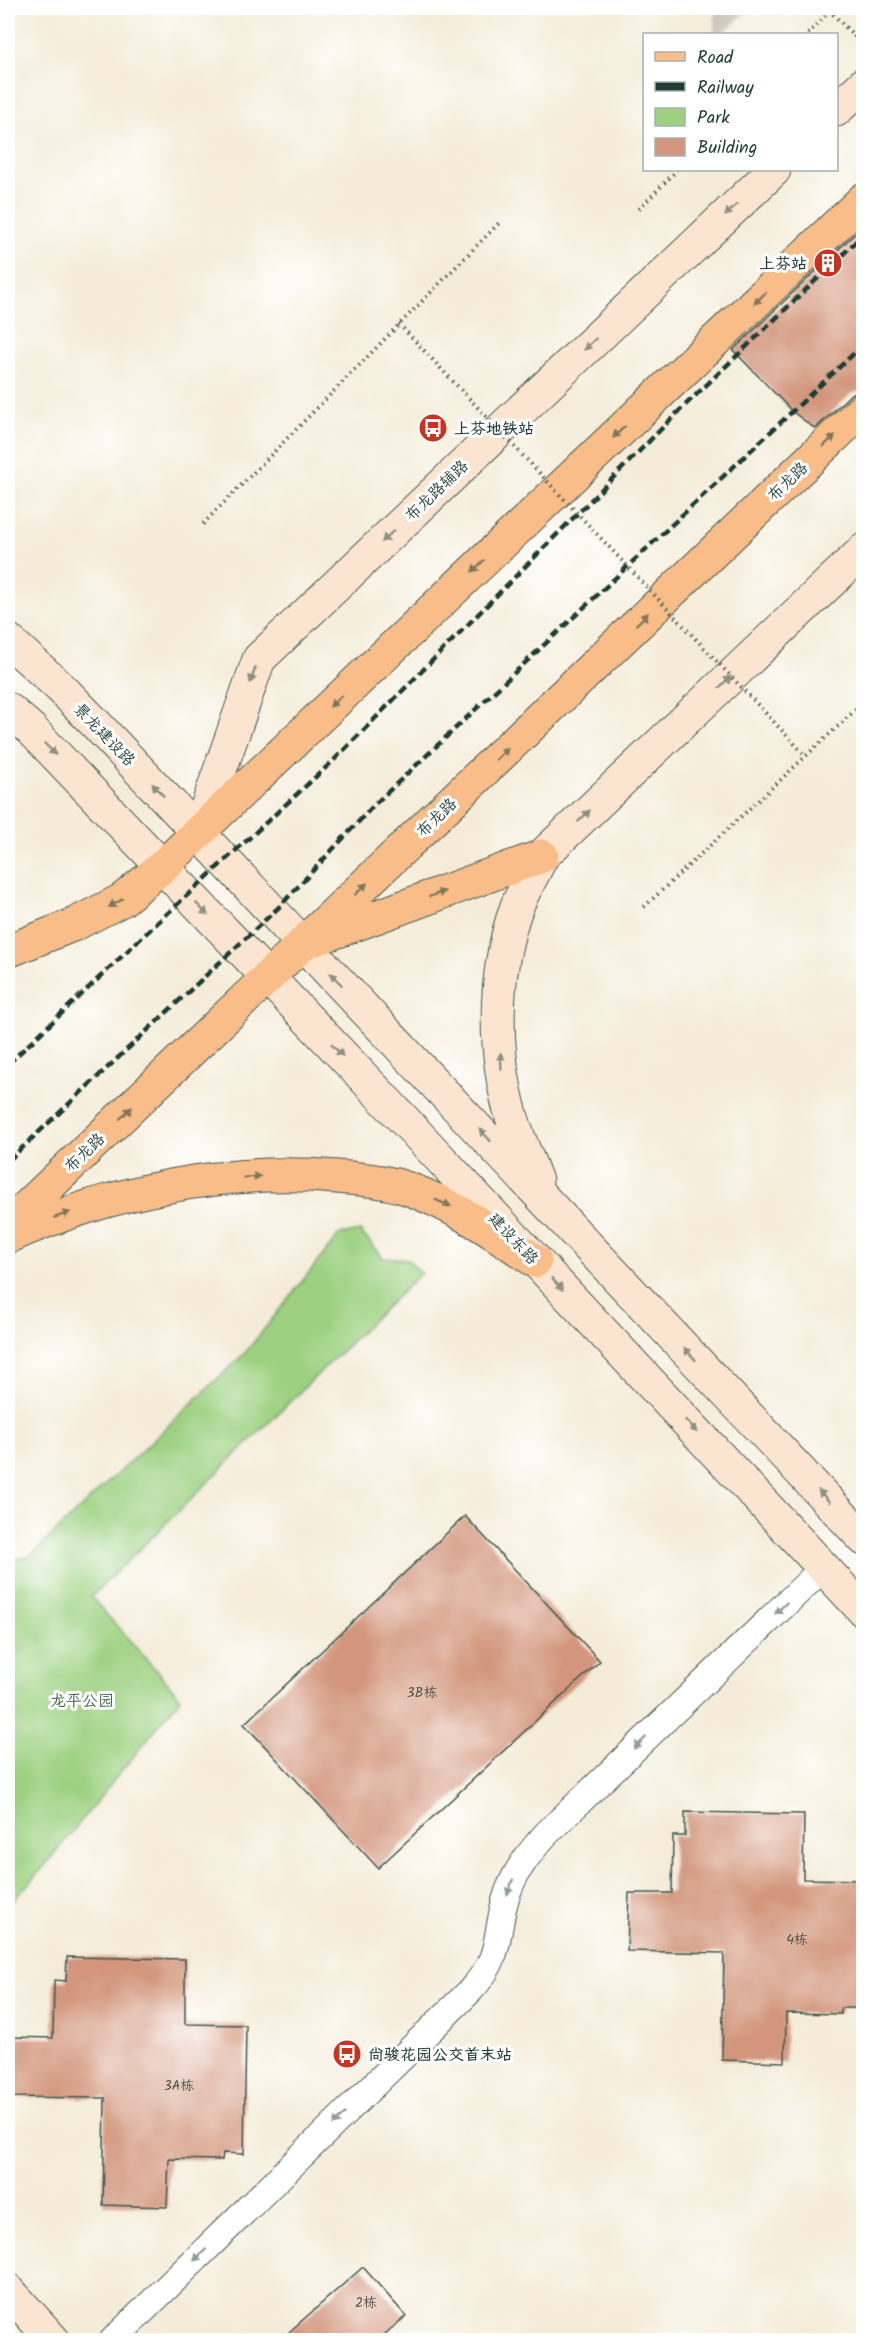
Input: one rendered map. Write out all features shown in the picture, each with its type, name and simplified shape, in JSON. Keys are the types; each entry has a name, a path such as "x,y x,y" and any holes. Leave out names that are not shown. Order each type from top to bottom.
{"main road":[{"path":"838,109 864,84"},
{"name":"布龙路辅路","path":"198,833 259,659 773,171"},
{"path":"8,951 75,924 122,900 162,867 864,199"},
{"name":"布龙路","path":"8,1225 864,408"},
{"path":"543,1196 515,1129 502,1070 498,1009 503,957 518,905 542,856 864,550"},
{"name":"景龙建设路","path":"8,640 62,689 198,833"},
{"path":"8,709 31,729 162,867"},
{"path":"198,833 543,1196 864,1539"},
{"path":"303,944 542,856"},
{"name":"建设东路","path":"162,867 864,1611"},
{"path":"8,1237 106,1200 220,1179 308,1174 358,1179 406,1188 452,1206 536,1261"},
{"path":"8,2290 53,2340"}],"lane":[{"path":"113,2340 485,1974 499,1940 505,1901 513,1879 527,1855 546,1834 823,1568"}],"path":[{"path":"809,33 832,9 864,45"},
{"path":"639,209 676,171"},
{"path":"203,524 501,221"},
{"path":"399,324 806,756"},
{"path":"644,907 864,702"}],"shaded area":[{"path":"715,8 751,8 723,33 714,33"}],"green space":[{"name":"龙平公园","path":"360,1231 383,1258 407,1259 421,1273 91,1597 181,1698 41,1870 8,1906 8,1561 30,1556 246,1352 339,1235"}],"building":[{"name":"上芬站","path":"864,225 864,390 851,394 816,428 793,412 733,350"},
{"path":"465,1516 600,1661 378,1868 244,1724"},
{"path":"685,1812 804,1814 803,1879 864,1880 862,2008 841,2008 841,2014 786,2013 785,2062 722,2060 724,1953 627,1951 629,1893 672,1893 673,1836 685,1836"},
{"path":"67,1957 185,1959 185,2024 246,2025 244,2154 223,2153 222,2160 169,2159 167,2207 103,2205 105,2098 9,2097 10,2037 53,2038 54,1980 66,1981"},
{"path":"363,2267 406,2316 378,2340 280,2340"}],"railway":[{"path":"8,1064 334,760 676,414 864,234"},
{"path":"8,1161 279,907 375,804 864,344"}],"place":[{"name":"上芬站","path":"828,263"},
{"name":"上芬地铁站","path":"433,428"},
{"name":"尚骏花园公交首末站","path":"347,2054"}]}
